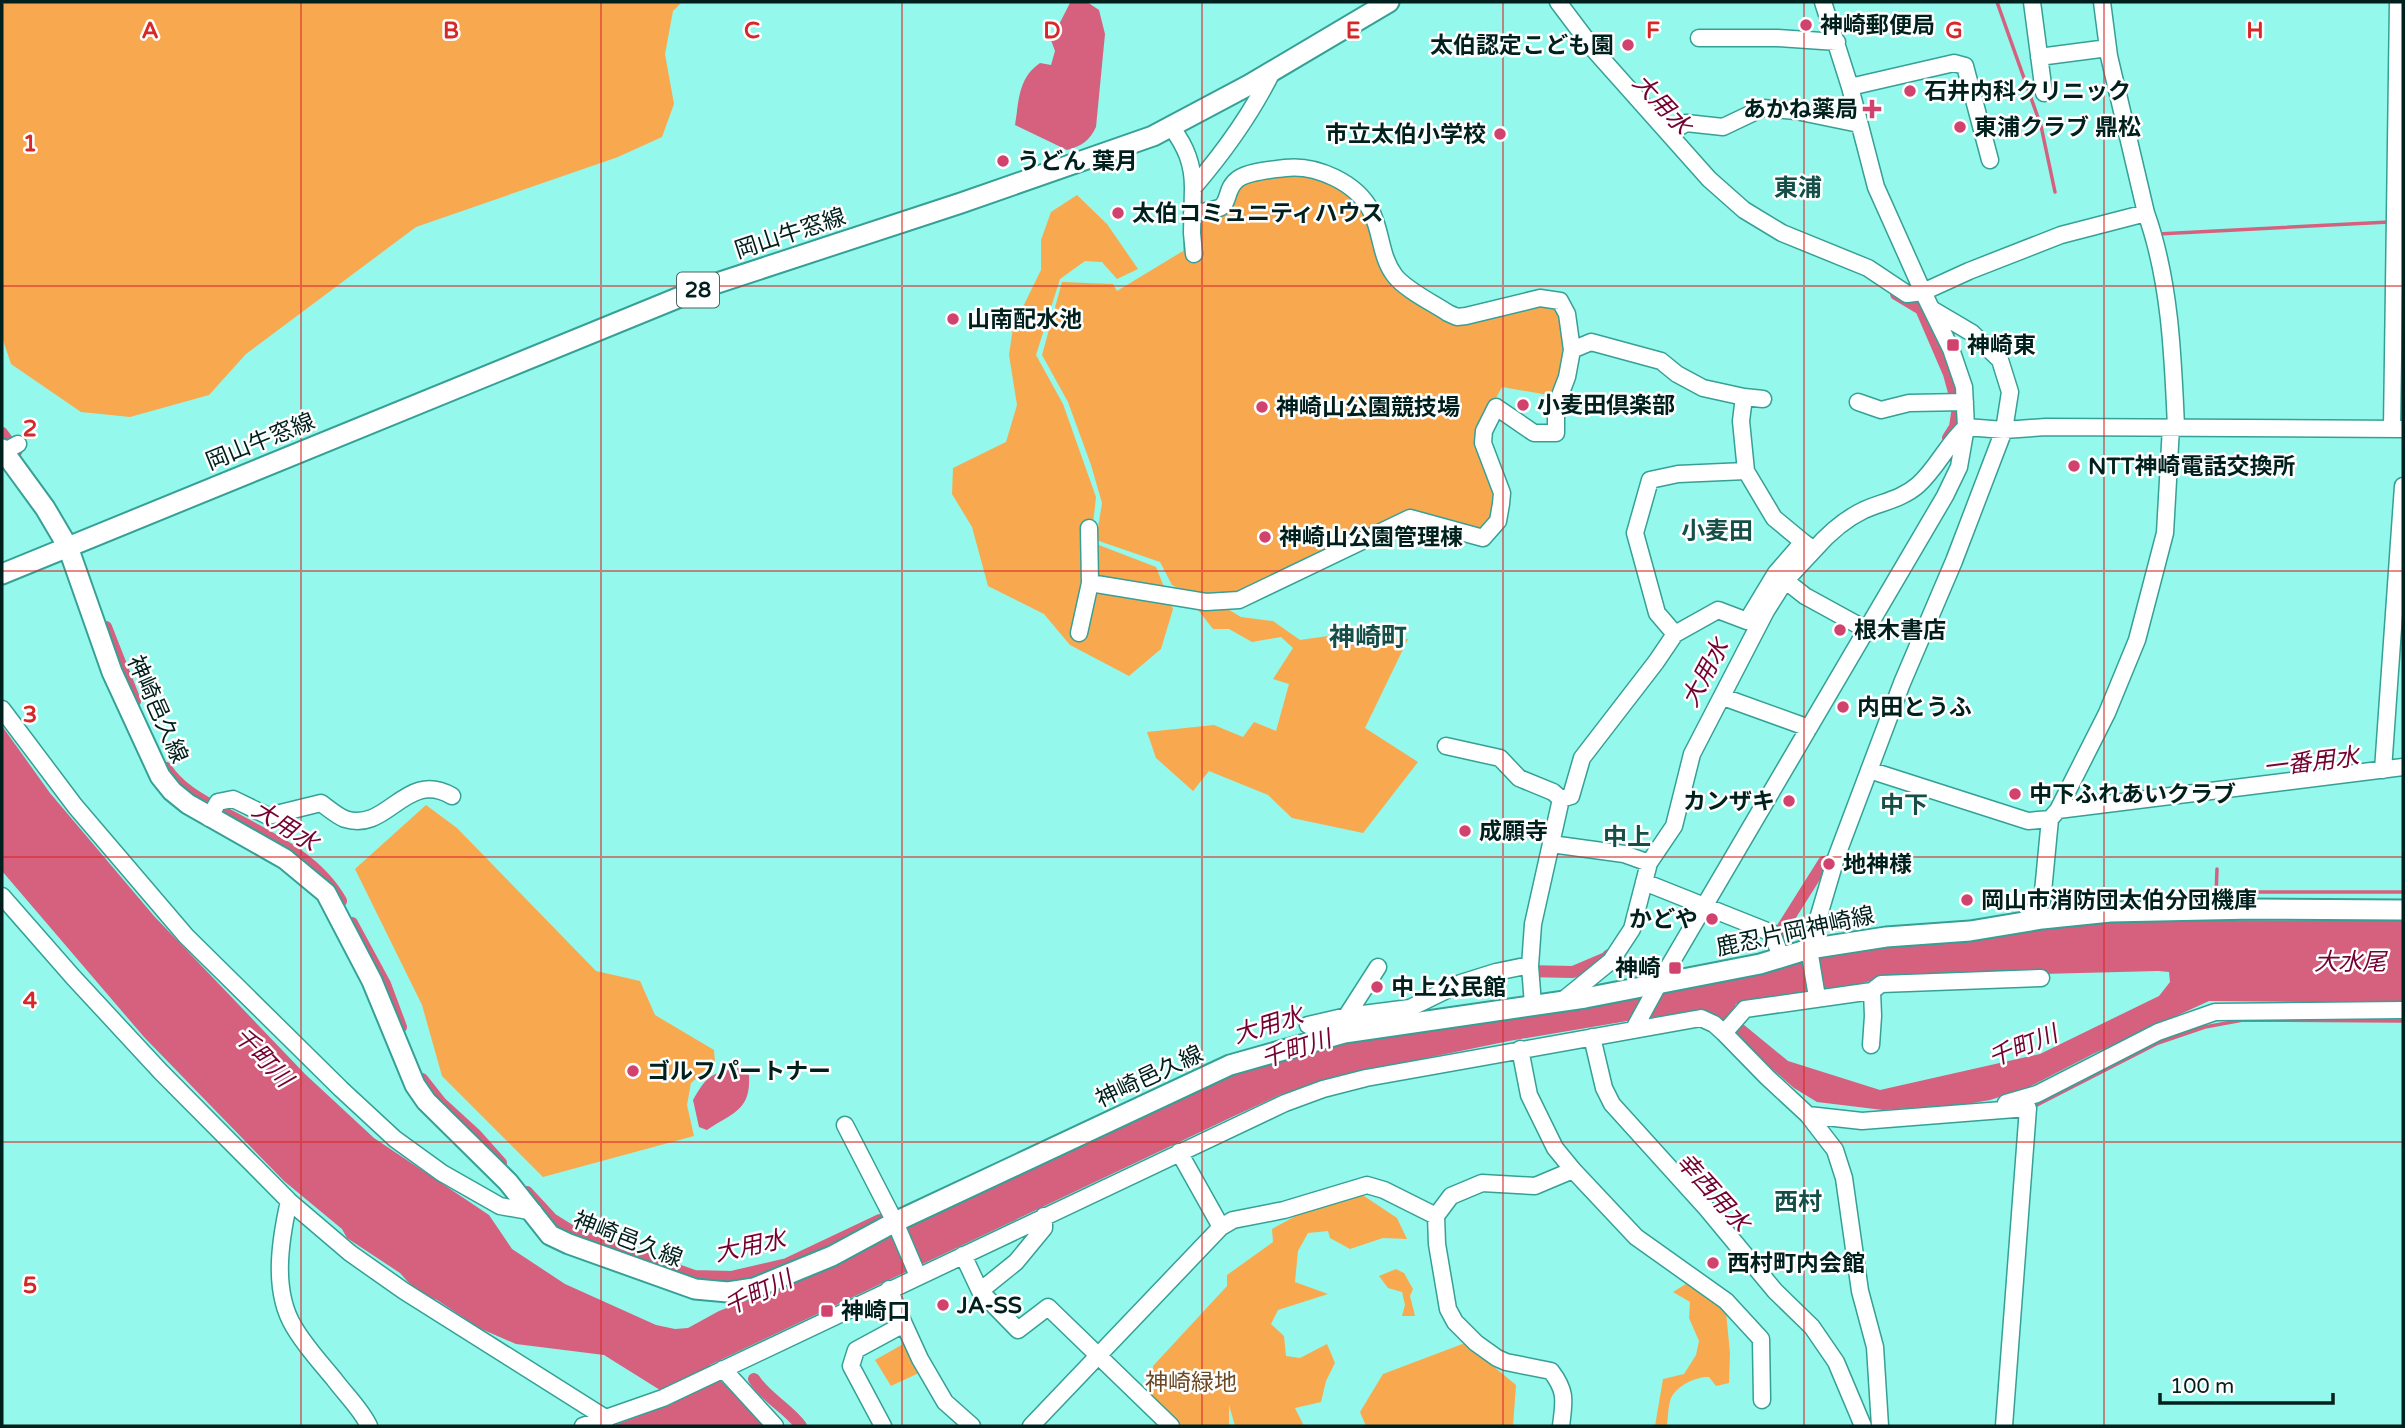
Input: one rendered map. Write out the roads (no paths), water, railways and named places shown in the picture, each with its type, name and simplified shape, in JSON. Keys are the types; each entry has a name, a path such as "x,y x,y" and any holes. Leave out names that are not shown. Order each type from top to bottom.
{"main road":[{"name":"岡山牛窓線","path":"2,574 702,288 961,203 1172,128 1389,2"},
{"name":"神崎邑久線","path":"8,448 68,547 112,672 149,756 172,792 213,810 285,859 326,893 372,981 415,1085 426,1101 508,1182 550,1235 695,1289 728,1292 754,1288 821,1260 893,1220 1230,1065 1345,1024 1533,1006 1656,987"},
{"name":"鹿忍片岡神崎線","path":"1656,987 1781,957 1886,937 1970,931 2110,912 2403,910"}],"street":[{"path":"1558,2 1595,51 1709,178 1754,216 1782,233 1868,268 1907,294 1923,292 2061,235 2146,213"},
{"path":"1637,1024 1656,987 1945,496 1959,467 1966,427 1958,403 1964,387 1951,349 1876,187 1850,87 1823,2"},
{"path":"2032,2 2044,93"},
{"path":"2023,922 2042,902 2054,814 2107,713 2137,640 2165,533 2175,425 2171,332 2154,236 2146,213 2108,48 2102,2"},
{"path":"1562,1001 1611,961 1635,922 1644,882 1645,862 1674,826 1692,754 1723,697 1753,624 1781,577 1809,546 1830,531 1863,511 1898,498 1918,485 1966,427 2004,430 2175,425 2395,427 2398,2"},
{"path":"1699,38 1777,38 1837,42"},
{"path":"2039,57 2108,48"},
{"path":"1850,87 1954,63 1965,66 1990,160"},
{"path":"1193,188 1256,104 1273,70"},
{"path":"1669,133 1686,123 1723,127 1763,108 1796,111 1859,124"},
{"path":"1172,128 1183,142 1193,169 1194,254"},
{"path":"1090,583 1206,602 1239,600 1410,518 1483,538 1498,521 1502,493 1483,443 1484,431 1496,407 1534,433 1556,433 1556,405 1567,377 1572,350 1567,314 1560,301 1540,298 1457,317 1397,279 1385,261 1372,212 1360,195 1332,176 1311,168 1287,167 1241,176 1230,186 1226,203 1220,208 1192,213"},
{"path":"1816,995 1809,952 1836,858 1872,771 1902,683 1985,484 2004,430 2010,392 2000,360 1972,332 1931,309"},
{"path":"1572,350 1591,342 1661,361 1677,374 1703,388 1763,399"},
{"path":"1744,397 1741,421 1746,471 1774,518 1809,546"},
{"path":"1858,402 1881,410 1909,403 1958,403"},
{"path":"1675,634 1657,612 1635,533 1650,480 1678,474 1746,471"},
{"path":"2383,770 2403,486"},
{"path":"1079,633 1090,583 1089,528"},
{"path":"1781,577 1805,596 1867,630"},
{"path":"1561,799 1571,796 1582,758 1675,634 1718,610 1753,624"},
{"path":"1723,697 1809,729"},
{"path":"2,709 75,806 186,936 341,1089 395,1139 442,1173 500,1206 534,1212"},
{"path":"1446,746 1500,758 1519,778 1553,792 1561,799"},
{"path":"1872,771 2028,821 2054,814 2403,767"},
{"path":"213,810 233,799 268,816 321,803 344,818 362,820 380,815 413,791 429,788 452,796"},
{"path":"1533,1006 1530,964 1533,924 1561,799"},
{"path":"1551,844 1624,854 1645,862"},
{"path":"1644,882 1773,935 1781,957"},
{"path":"2,897 152,1063 289,1201 350,1253 404,1291 621,1419"},
{"path":"1308,1025 1345,1024 1410,1008 1461,983 1530,964"},
{"path":"1345,1024 1378,967"},
{"path":"1729,1027 1745,1009 1816,995 1872,990 1881,984 2041,978"},
{"path":"1871,1045 1872,990"},
{"path":"1962,1115 2037,1094 2158,1032 2215,1012 2403,1010"},
{"path":"583,1426 621,1419 917,1273 963,1255 1285,1102 1366,1078 1592,1037 1637,1024 1701,1018 1729,1027 1767,1077 1808,1115 1835,1150 1844,1178 1860,1291 1875,1347 1880,1426"},
{"path":"1592,1037 1604,1088 1612,1104 1724,1229 1775,1291 1812,1327 1836,1362 1863,1426"},
{"path":"1520,1049 1529,1095 1555,1148 1573,1170 1636,1237 1726,1301 1761,1339 1762,1400"},
{"path":"1808,1115 1862,1121 2028,1108 2004,1426"},
{"path":"845,1125 917,1273"},
{"path":"1179,1152 1221,1227"},
{"path":"1561,1426 1564,1395 1562,1386 1551,1371 1497,1358 1455,1322 1448,1309 1437,1244 1436,1216 1451,1196 1482,1183 1535,1186 1573,1170"},
{"path":"1031,1426 1221,1227 1233,1220 1284,1210 1367,1185 1384,1190 1436,1216"},
{"path":"289,1201 284,1226 280,1288 286,1310 292,1325 307,1346 369,1426"},
{"path":"980,1291 1016,1262 1044,1228 1044,1216"},
{"path":"963,1255 980,1291 1018,1330 1048,1307 1171,1426"},
{"path":"889,1289 920,1359 945,1402 972,1426"},
{"path":"883,1426 850,1366 856,1350 904,1324"},
{"path":"720,1371 775,1426"}],"water":[{"path":"1087,2 1099,10 1105,34 1096,127 1085,142 1067,150 1015,125 1021,91 1027,76 1040,63 1051,65 1055,51 1051,40 1070,3"},
{"path":"2,726 50,793 154,916 305,1074 374,1138 489,1215 512,1249 565,1284 656,1325 675,1329 688,1328 719,1311 771,1291 1226,1071 1338,1040 1809,955 2112,920 2403,921 2403,1003 2209,1001 2093,1054 2027,1088 1967,1104 1883,1110 1817,1102 1794,1088 1702,1011 1509,1041 1334,1077 1280,1095 1232,1117 710,1365 721,1381 765,1426 612,1426 672,1404 660,1390 604,1355 516,1344 479,1328 437,1300 418,1293 400,1273 347,1238 342,1229 284,1181 144,1037 2,871","holes":["2169,972 2170,982 2159,996 2040,1054 1880,1090 1788,1061 1732,1015 1736,1004 1838,989 1883,978"]},
{"path":"738,1068 749,1075 749,1087 743,1103 732,1114 707,1130 699,1127 693,1100 702,1086 715,1074"}],"waterway":[{"path":"1997,2 2041,126 2055,192"},
{"path":"2158,234 2389,222"},
{"name":"大用水","path":"1896,294 1921,309 1949,374 1958,407 1955,427 1948,438"},
{"name":"大用水","path":"2,433 16,452"},
{"name":"大用水","path":"106,627 135,701"},
{"name":"大用水","path":"166,768 184,788 198,798 303,859 318,871 341,901"},
{"path":"1766,933 1778,935 1824,862 1833,861"},
{"path":"2216,896 2217,869"},
{"path":"2201,902 2225,892 2403,892"},
{"name":"大用水","path":"352,923 385,984 401,1027"},
{"name":"大用水","path":"1523,971 1573,972 1609,955"},
{"path":"2033,1107 2158,1043 2205,1027 2243,1020 2403,1021"},
{"name":"大用水","path":"422,1079 441,1103 476,1135 501,1163"},
{"name":"大用水","path":"527,1192 552,1219 576,1234 694,1276 731,1277 787,1264 880,1220"},
{"name":"幸西用水","path":"754,1379 801,1426"}],"place":[{"name":"神崎郵便局","path":"1806,25"},
{"name":"太伯認定こども園","path":"1628,45"},
{"name":"石井内科クリニック","path":"1910,91"},
{"name":"あかね薬局","path":"1872,109"},
{"name":"東浦クラブ 鼎松","path":"1960,127"},
{"name":"市立太伯小学校","path":"1500,134"},
{"name":"うどん 葉月","path":"1003,161"},
{"name":"太伯コミュニティハウス","path":"1118,213"},
{"name":"山南配水池","path":"953,319"},
{"name":"神崎東","path":"1953,345"},
{"name":"小麦田倶楽部","path":"1523,405"},
{"name":"神崎山公園競技場","path":"1262,407"},
{"name":"NTT神崎電話交換所","path":"2074,466"},
{"name":"神崎山公園管理棟","path":"1265,537"},
{"name":"根木書店","path":"1840,630"},
{"name":"内田とうふ","path":"1843,707"},
{"name":"中下ふれあいクラブ","path":"2015,794"},
{"name":"カンザキ","path":"1789,801"},
{"name":"成願寺","path":"1465,831"},
{"name":"地神様","path":"1829,864"},
{"name":"岡山市消防団太伯分団機庫","path":"1967,900"},
{"name":"かどや","path":"1712,919"},
{"name":"神崎","path":"1675,968"},
{"name":"中上公民館","path":"1377,987"},
{"name":"ゴルフパートナー","path":"633,1071"},
{"name":"西村町内会館","path":"1713,1263"},
{"name":"JA-SS","path":"943,1305"},
{"name":"神崎口","path":"827,1311"}],"district":[{"name":"東浦","path":"1798,188"},
{"name":"小麦田","path":"1717,531"},
{"name":"神崎町","path":"1368,637"},
{"name":"中下","path":"1904,805"},
{"name":"中上","path":"1627,837"},
{"name":"西村","path":"1798,1202"}],"water label":[{"name":"一番用水","path":"2311,762"},
{"name":"大水尾","path":"2350,962"},
{"name":"千町川","path":"2023,1046"},
{"name":"千町川","path":"1296,1049"},
{"name":"千町川","path":"263,1057"},
{"name":"千町川","path":"758,1293"}],"park label":[{"name":"神崎緑地","path":"1191,1382"}]}
